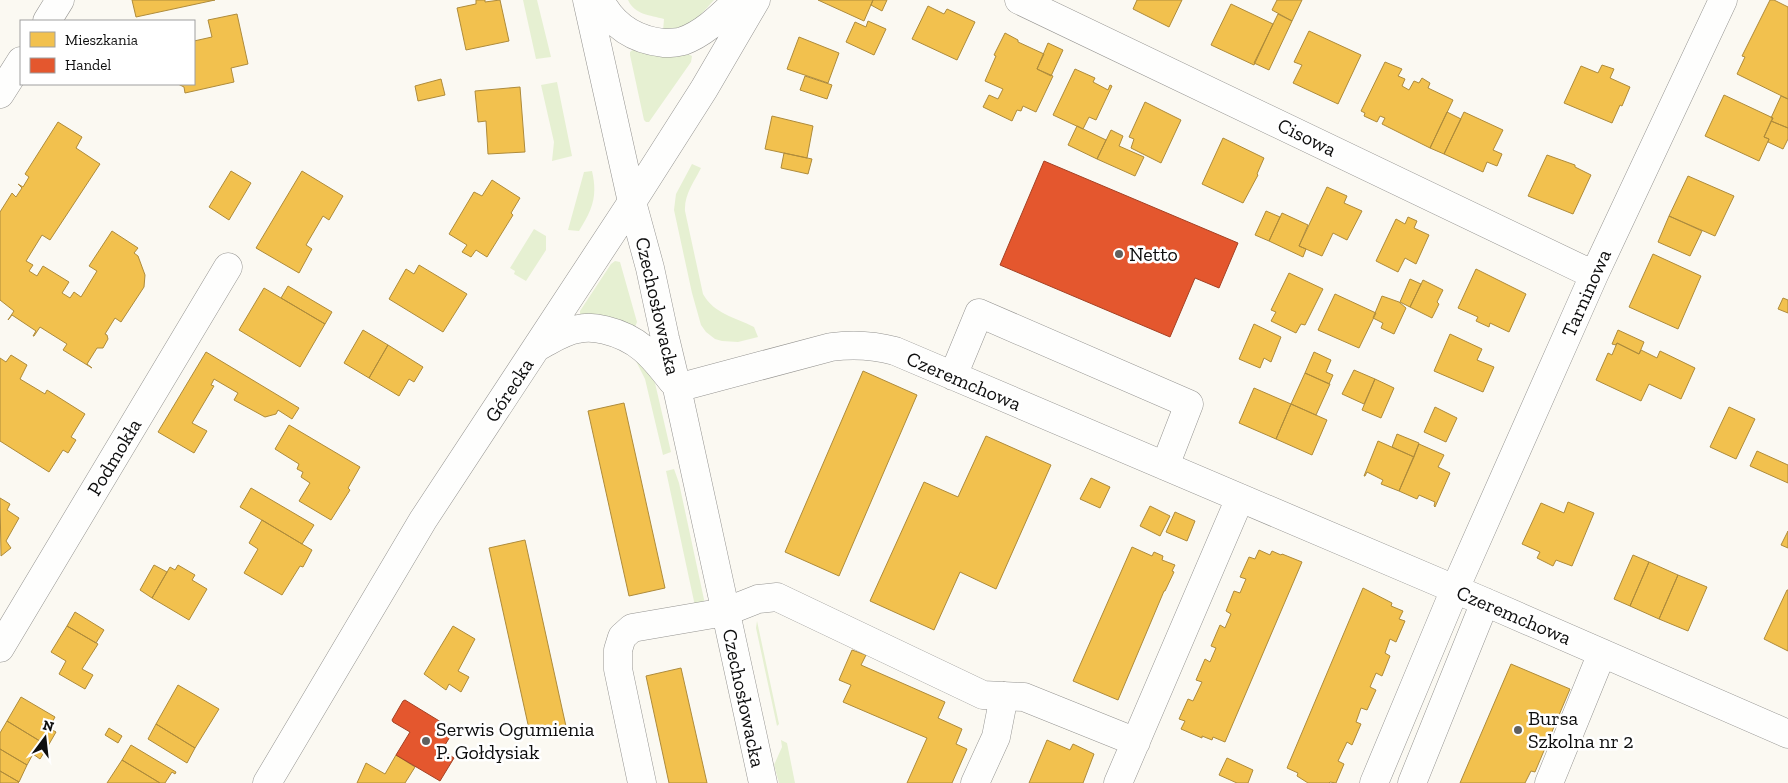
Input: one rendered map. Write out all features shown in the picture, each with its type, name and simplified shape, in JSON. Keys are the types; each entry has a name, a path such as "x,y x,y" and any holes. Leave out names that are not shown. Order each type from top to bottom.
{"street":[{"path":"48,20 60,0"},
{"name":"Czechosłowacka","path":"586,0 632,202 650,268 763,783"},
{"path":"600,0 605,10 628,33 653,42 672,43 683,41 714,24 738,0"},
{"name":"Górecka","path":"266,783 424,520 632,202 699,97 756,0"},
{"name":"Cisowa","path":"1019,0 1594,275"},
{"name":"Tarninowa","path":"1374,783 1455,590 1594,275 1723,0"},
{"path":"0,94 20,63"},
{"name":"Podmokła","path":"0,648 228,266"},
{"path":"953,376 978,314 1189,404 1164,466"},
{"path":"538,347 579,328 599,329 618,333 633,340 645,349 677,388"},
{"name":"Czeremchowa","path":"677,388 831,347 867,345 895,351 1485,602 1788,734"},
{"path":"1118,783 1240,498"},
{"path":"725,612 758,599 777,597 983,695 1024,697 1136,742"},
{"path":"1412,783 1485,602"},
{"name":"Czechosłowacka","path":"642,783 618,669 618,650 622,637 632,628 725,612"},
{"path":"1549,783 1602,653"},
{"path":"975,783 996,737 1004,696"}],"green space":[{"path":"523,0 537,0 551,57 536,59"},
{"path":"628,0 714,0 692,22 663,31 664,19 639,12"},
{"path":"634,49 688,54 692,56 691,62 649,122 644,120 630,55 630,52"},
{"path":"557,82 572,156 552,161 554,142 541,85"},
{"path":"692,164 701,168 688,194 685,211 703,294 719,311 754,327 758,337 738,342 722,341 715,339 701,325 674,210 676,194"},
{"path":"592,171 594,180 593,203 579,231 568,230 584,172"},
{"path":"534,229 546,236 546,250 526,281 514,274 515,271 510,268"},
{"path":"615,261 620,262 637,322 635,327 580,316 580,311 611,264"},
{"path":"633,355 651,374 655,383 671,452 663,455 645,379"},
{"path":"674,469 679,483 705,604 695,606 666,471"},
{"path":"757,621 779,724 777,726 756,628"},
{"path":"781,740 787,743 795,783 779,783 774,765 782,747"}],"building: Mieszkania":[{"path":"132,0 215,0 136,17"},
{"path":"476,0 485,0 485,2 500,0 509,41 466,50 457,8 476,4"},
{"path":"818,0 873,0 864,21"},
{"path":"873,0 887,0 882,11 871,5"},
{"path":"1137,0 1182,0 1169,27 1133,9"},
{"path":"1277,0 1302,0 1292,21 1272,10"},
{"path":"1770,0 1788,7 1788,99 1737,74 1745,57 1742,56"},
{"path":"1231,4 1273,24 1254,65 1211,45"},
{"path":"928,6 944,14 947,9 975,22 957,60 912,39"},
{"path":"237,14 248,64 231,68 234,82 185,93 184,87 180,85 195,85 195,41 212,37 208,20"},
{"path":"1278,14 1292,21 1269,70 1254,63"},
{"path":"868,21 886,29 874,55 846,42 855,22 866,27"},
{"path":"1309,31 1361,55 1338,104 1293,83 1302,65 1294,62"},
{"path":"1005,33 1018,40 1018,42 1044,54 1037,69 1053,76 1036,112 1023,106 1021,111 1017,110 1012,121 983,107 989,95 998,99 1003,89 985,81 996,56 994,55"},
{"path":"799,37 839,53 828,83 787,69"},
{"path":"1048,43 1063,50 1051,76 1037,69"},
{"path":"1385,62 1402,69 1398,76 1405,79 1402,86 1409,90 1414,81 1419,83 1422,78 1430,83 1428,88 1453,100 1430,148 1382,124 1385,118 1380,116 1377,122 1364,116 1365,113 1361,111"},
{"path":"1602,65 1614,69 1610,78 1630,87 1612,123 1564,103 1581,66 1598,73"},
{"path":"1075,69 1095,78 1093,82 1108,90 1110,85 1112,86 1096,120 1089,117 1083,129 1053,115"},
{"path":"805,76 832,85 827,99 800,90"},
{"path":"441,79 445,95 418,101 415,86"},
{"path":"520,87 525,152 488,154 486,121 478,122 475,91"},
{"path":"1724,95 1773,118 1764,137 1769,139 1759,161 1705,136"},
{"path":"1781,96 1788,99 1788,128 1771,121"},
{"path":"1145,102 1181,120 1161,163 1131,148 1134,139 1129,137"},
{"path":"1447,112 1461,119 1444,154 1430,148"},
{"path":"1464,112 1503,130 1493,150 1502,154 1497,166 1487,162 1483,172 1444,154"},
{"path":"772,116 813,126 807,158 765,149"},
{"path":"1771,121 1788,128 1788,139 1783,149 1768,142 1769,139 1764,137"},
{"path":"58,122 82,137 76,148 100,164 50,240 42,235 26,261 33,265 29,271 37,276 43,266 69,282 62,293 70,298 74,292 81,297 97,271 89,266 112,231 138,248 134,253 138,256 145,275 144,287 121,322 115,318 105,334 108,339 103,348 97,348 87,364 92,368 63,350 67,344 40,327 33,336 36,331 12,315 8,320 14,311 0,300 0,212 12,193 16,197 22,188 18,184 23,187 29,177 25,174"},
{"path":"1077,126 1106,140 1097,159 1068,145"},
{"path":"1111,130 1123,136 1119,146 1144,157 1135,176 1097,159"},
{"path":"1223,138 1264,158 1258,175 1243,203 1202,184"},
{"path":"784,153 812,159 808,174 781,168"},
{"path":"1547,155 1575,165 1575,167 1591,175 1573,214 1528,196"},
{"path":"231,171 251,183 229,220 209,207"},
{"path":"302,171 343,196 329,220 323,216 306,245 312,249 299,273 256,248"},
{"path":"1688,176 1734,196 1715,236 1669,216"},
{"path":"492,180 520,198 511,213 513,215 487,257 476,250 471,257 462,252 467,245 449,234 474,192 482,196"},
{"path":"1327,187 1347,196 1344,203 1362,211 1347,240 1333,233 1322,256 1299,246"},
{"path":"1266,211 1280,217 1269,241 1255,235"},
{"path":"1282,213 1308,225 1299,246 1306,249 1303,257 1269,241"},
{"path":"1669,216 1702,231 1690,256 1658,242"},
{"path":"1408,217 1417,221 1414,228 1429,235 1416,264 1405,258 1398,272 1376,261 1396,219 1405,224"},
{"path":"1653,254 1701,276 1678,329 1629,307"},
{"path":"419,265 467,294 443,332 389,299 406,269 414,274"},
{"path":"1476,269 1526,294 1509,332 1490,323 1489,327 1476,321 1478,317 1458,308"},
{"path":"1289,273 1323,289 1305,325 1301,324 1296,333 1271,321 1276,312 1271,310"},
{"path":"1410,279 1421,284 1410,307 1400,302"},
{"path":"1423,280 1443,290 1432,318 1410,307"},
{"path":"288,286 332,312 325,324 281,298"},
{"path":"264,288 325,324 300,367 239,330"},
{"path":"1335,294 1376,313 1359,348 1318,330"},
{"path":"1382,296 1399,302 1406,308 1394,334 1381,328 1383,323 1373,318"},
{"path":"1783,298 1788,300 1788,313 1778,309"},
{"path":"1254,324 1281,337 1271,362 1264,358 1260,368 1239,359"},
{"path":"363,330 388,345 369,378 344,363"},
{"path":"1618,330 1644,342 1639,354 1617,343 1616,345 1612,344"},
{"path":"1450,334 1482,349 1477,360 1494,367 1483,392 1434,371"},
{"path":"1617,343 1639,354 1641,350 1657,358 1660,351 1695,368 1681,399 1649,384 1641,401 1596,380 1608,353 1612,355"},
{"path":"388,345 423,367 414,382 409,379 399,396 369,378"},
{"path":"206,352 299,408 292,419 278,410 276,414 265,417 234,400 238,393 214,379 211,385 214,386 192,423 207,431 194,453 158,432"},
{"path":"1314,352 1331,360 1326,372 1333,375 1329,384 1305,373"},
{"path":"11,355 27,365 20,379 45,394 47,390 85,414 71,437 76,440 68,453 63,450 49,472 0,441 0,358 6,362"},
{"path":"1354,370 1375,379 1364,404 1342,394"},
{"path":"863,371 917,395 839,576 785,552"},
{"path":"1305,373 1330,384 1316,415 1291,404"},
{"path":"1375,379 1394,388 1381,418 1362,410"},
{"path":"1254,388 1291,404 1276,439 1239,423"},
{"path":"624,403 665,588 629,596 588,411"},
{"path":"1291,404 1327,420 1312,455 1276,439"},
{"path":"1435,407 1457,418 1446,442 1424,432"},
{"path":"1729,407 1755,419 1736,459 1710,447"},
{"path":"289,425 360,467 348,488 350,490 331,520 299,501 310,483 301,477 303,472 297,469 299,464 275,449"},
{"path":"1397,434 1419,443 1414,457 1392,447"},
{"path":"986,436 1051,465 996,589 960,572 934,630 870,601 924,482 958,497"},
{"path":"1378,441 1414,457 1399,491 1381,484 1383,480 1367,472 1364,476"},
{"path":"1419,444 1444,455 1438,467 1450,473 1435,507 1435,502 1419,495 1417,499 1399,491"},
{"path":"1757,451 1788,465 1788,483 1750,466"},
{"path":"1091,478 1110,487 1100,508 1080,499"},
{"path":"251,488 314,525 302,544 240,507"},
{"path":"0,498 10,504 7,510 19,518 6,541 11,548 1,556"},
{"path":"1568,502 1594,513 1572,566 1556,560 1553,566 1537,558 1540,552 1522,544 1541,503 1564,513"},
{"path":"1150,506 1170,516 1160,536 1140,526"},
{"path":"1175,512 1195,521 1187,541 1166,532"},
{"path":"262,520 312,550 303,567 300,566 282,595 244,573 258,549 249,543"},
{"path":"1788,531 1788,548 1781,545"},
{"path":"525,540 567,731 531,738 489,548"},
{"path":"1132,547 1152,556 1154,552 1163,556 1162,560 1175,565 1172,571 1174,572 1164,591 1118,700 1073,681"},
{"path":"1259,550 1270,555 1272,551 1302,562 1225,742 1213,737 1212,740 1202,736 1202,738 1181,729 1185,721 1179,719 1188,699 1193,701 1202,682 1196,680 1205,659 1210,662 1216,648 1211,646 1220,625 1225,628 1231,614 1226,611 1234,591 1240,593 1246,579 1240,577 1249,557 1255,559"},
{"path":"1633,555 1649,562 1630,606 1614,599"},
{"path":"1649,562 1678,575 1659,619 1630,606"},
{"path":"154,565 167,572 152,598 140,590"},
{"path":"178,565 195,575 192,580 207,589 189,620 152,598 170,567 175,570"},
{"path":"1678,575 1707,587 1688,631 1659,619"},
{"path":"1363,588 1392,603 1391,606 1403,611 1399,619 1405,621 1396,642 1390,639 1385,653 1390,656 1382,676 1376,673 1370,687 1376,690 1367,710 1361,708 1356,722 1361,724 1352,745 1347,742 1338,761 1344,764 1336,783 1308,783 1297,776 1298,773 1287,768"},
{"path":"1788,590 1788,651 1764,639"},
{"path":"75,612 104,630 96,643 67,626"},
{"path":"67,626 98,644 82,669 93,675 85,689 59,674 66,661 51,652"},
{"path":"453,626 475,639 458,671 469,677 461,692 449,684 446,690 424,674"},
{"path":"852,650 866,655 861,665 945,702 938,718 962,729 956,744 967,749 952,783 907,783 927,738 843,702 851,685 839,680"},
{"name":"Bursa Szkolna nr 2","path":"1511,664 1570,689 1535,772 1531,771 1525,783 1460,783"},
{"path":"681,668 707,783 669,783 646,676"},
{"path":"178,685 219,709 195,748 156,724"},
{"path":"21,697 55,717 49,728 56,732 48,746 7,721"},
{"path":"7,721 48,746 40,759 33,754 27,765 0,749 0,733"},
{"path":"156,724 195,748 187,763 148,739"},
{"path":"109,728 122,736 118,743 105,735"},
{"path":"1047,740 1070,750 1073,744 1094,754 1083,783 1029,783"},
{"path":"131,745 176,772 175,774 172,772 165,783 160,783 122,760"},
{"path":"0,749 27,765 19,782 0,771"},
{"path":"396,755 415,767 405,783 357,783 366,763 385,774"},
{"path":"1227,758 1253,770 1248,783 1237,783 1219,775"},
{"path":"122,760 160,783 107,783"},
{"path":"0,771 19,782 0,783"}],"building: Handel":[{"name":"Netto","path":"1044,161 1238,243 1219,288 1195,278 1170,337 1000,265"},
{"name":"Serwis Ogumienia P. Gołdysiak","path":"405,700 454,730 442,750 454,758 440,781 396,755 410,732 392,720"}],"place":[{"name":"Netto","path":"1119,254"},
{"name":"Bursa Szkolna nr 2","path":"1518,730"},
{"name":"Serwis Ogumienia P. Gołdysiak","path":"426,741"}]}
